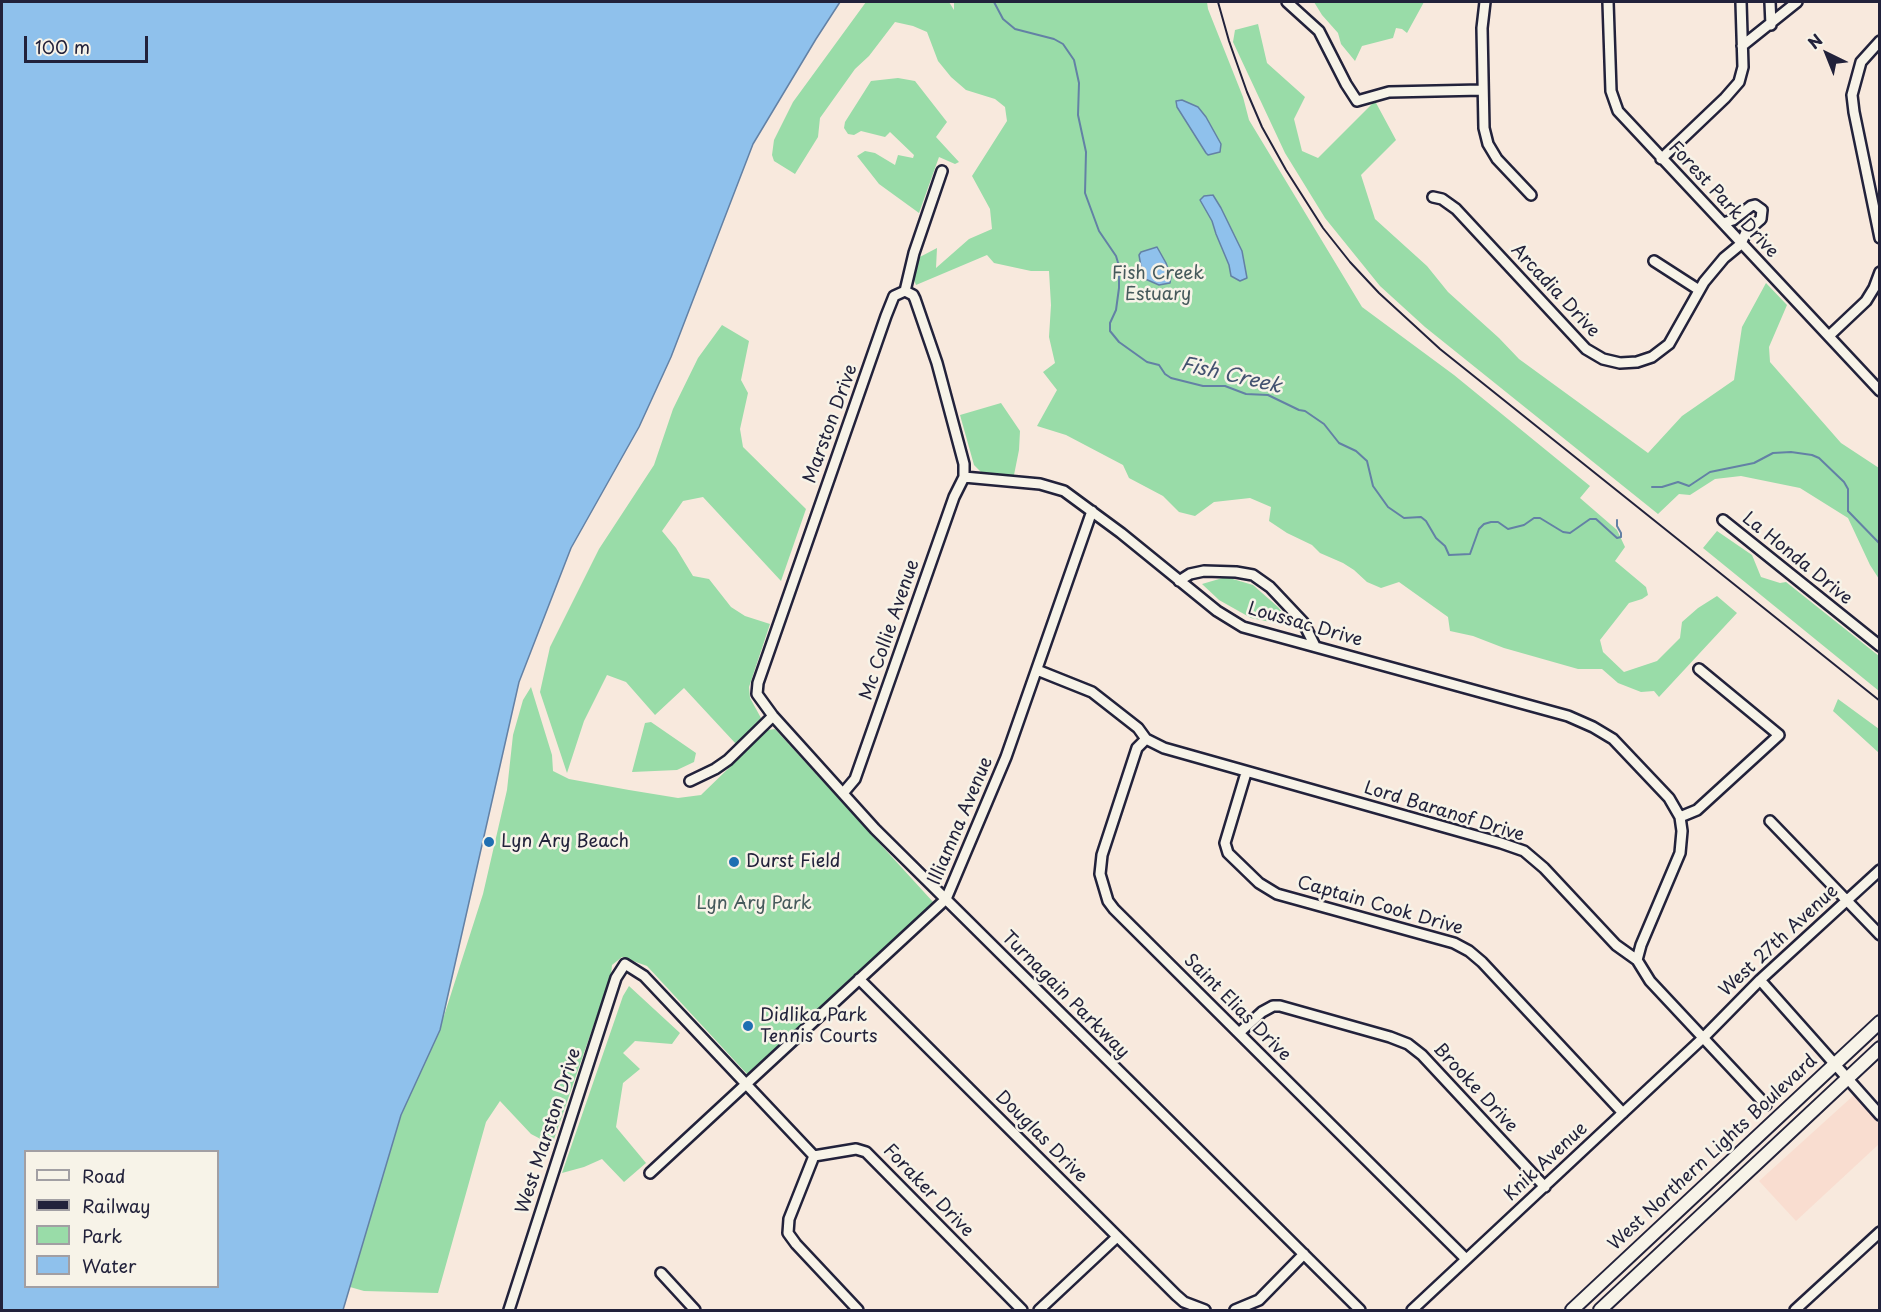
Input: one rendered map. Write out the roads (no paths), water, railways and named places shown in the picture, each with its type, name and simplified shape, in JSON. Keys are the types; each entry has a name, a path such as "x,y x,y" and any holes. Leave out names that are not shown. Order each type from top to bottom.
{"main road":[{"name":"West Northern Lights Boulevard","path":"1572,1311 1880,1022"},
{"name":"West Northern Lights Boulevard","path":"1600,1311 1880,1048"}],"street":[{"path":"1287,2 1319,31 1357,101 1389,92 1482,90"},
{"path":"1485,2 1482,28 1482,90 1483,121 1488,144 1497,159 1531,195"},
{"name":"Forest Park Drive","path":"1608,2 1611,91 1615,105 1623,118 1880,391"},
{"path":"1661,159 1737,86 1743,72 1741,2"},
{"path":"1770,2 1771,25"},
{"path":"1742,46 1797,2"},
{"path":"1880,41 1861,63 1852,95 1880,238"},
{"name":"Marston Drive","path":"757,694 758,683 886,315 894,296 905,291 914,253 942,171"},
{"name":"Arcadia Drive","path":"1433,197 1442,199 1456,209 1586,349 1603,360 1630,364 1658,354 1674,337 1698,290 1716,266 1741,244 1746,232 1761,219 1762,214 1759,207 1755,205 1733,220 1723,223"},
{"path":"1654,261 1698,290"},
{"path":"1829,336 1866,301 1880,272"},
{"path":"905,291 913,295 915,299 937,363 964,464 964,477"},
{"name":"Loussac Drive","path":"964,477 1051,487 1072,495 1217,611 1243,627 1582,722 1604,733 1623,748 1669,798 1680,817"},
{"name":"Mc Collie Avenue","path":"844,792 855,778 954,497 964,477"},
{"name":"Illiamna Avenue","path":"650,1173 946,899 995,784 1092,511"},
{"name":"La Honda Drive","path":"1723,520 1880,646"},
{"path":"1179,581 1191,574 1204,571 1253,575 1270,587 1303,622 1315,646"},
{"path":"1637,960 1641,945 1680,853 1682,831 1680,817 1697,810 1779,735 1698,669"},
{"name":"Lord Baranof Drive","path":"1036,670 1101,697 1137,728 1146,739 1164,748 1518,849 1544,868 1616,945 1637,960 1650,981 1766,1105"},
{"name":"Turnagain Parkway","path":"757,694 875,829 1360,1311"},
{"path":"690,781 722,765 774,716"},
{"name":"Saint Elias Drive","path":"1146,739 1137,748 1102,855 1100,874 1108,901 1466,1259"},
{"name":"Captain Cook Drive","path":"1246,773 1225,843 1228,853 1259,883 1278,894 1454,943 1469,951 1482,962 1623,1113"},
{"path":"1770,821 1880,935"},
{"name":"West 27th Avenue","path":"1703,1038 1760,980 1880,870"},
{"name":"West Marston Drive","path":"509,1311 616,978 625,964 644,976 746,1085"},
{"name":"Douglas Drive","path":"859,979 1184,1302 1205,1311"},
{"path":"1760,980 1880,1115"},
{"name":"Brooke Drive","path":"1239,1034 1262,1012 1273,1006 1280,1006 1408,1044 1422,1055 1545,1187"},
{"name":"Knik Avenue","path":"1412,1311 1703,1038"},
{"path":"746,1085 814,1156 789,1219 788,1233 858,1311"},
{"name":"Foraker Drive","path":"814,1156 856,1149 866,1152 1022,1311"},
{"path":"1795,1311 1880,1232"},
{"path":"1039,1311 1117,1237"},
{"path":"1235,1311 1259,1300 1304,1254"},
{"path":"661,1273 695,1311"}],"water":[{"path":"2,2 840,2 753,144 671,357 639,427 571,548 519,682 440,1030 401,1115 343,1310 2,1310"},
{"path":"1182,100 1198,107 1206,117 1221,144 1220,152 1208,155 1206,153 1177,107 1176,101"},
{"path":"1213,195 1242,251 1247,278 1240,281 1231,276 1212,221 1200,200 1204,196"},
{"path":"1157,247 1166,263 1171,277 1170,283 1159,285 1143,278 1139,255 1141,252"}],"waterway":[{"name":"Fish Creek","path":"994,2 1003,19 1015,29 1054,39 1063,44 1074,60 1079,83 1078,115 1086,152 1085,193 1099,231 1116,256 1119,266 1116,310 1110,323 1110,331 1119,342 1147,362 1159,365 1171,378 1203,386 1225,386 1246,394 1268,395 1305,411 1324,424 1339,443 1356,451 1367,461 1373,486 1388,507 1404,518 1421,517 1436,538 1445,546 1449,555 1470,554 1479,529 1491,522 1498,522 1508,529 1524,525 1534,518 1540,518 1563,532 1570,533 1590,519 1596,519 1617,538 1621,537 1617,520"},
{"name":"Fish Creek","path":"1652,487 1662,487 1678,482 1689,486 1710,472 1754,463 1773,453 1791,452 1812,455 1819,458 1844,482 1848,489 1848,511 1880,544"}],"railway":[{"path":"1218,2 1229,41 1262,127 1323,228 1379,293 1440,349 1880,701"}],"place":[{"name":"Lyn Ary Beach","path":"489,842"},
{"name":"Durst Field","path":"734,862"},
{"name":"Didlika Park Tennis Courts","path":"748,1026"}],"park label":[{"name":"Fish Creek Estuary","path":"1158,284"},
{"name":"Lyn Ary Park","path":"754,904"}]}
